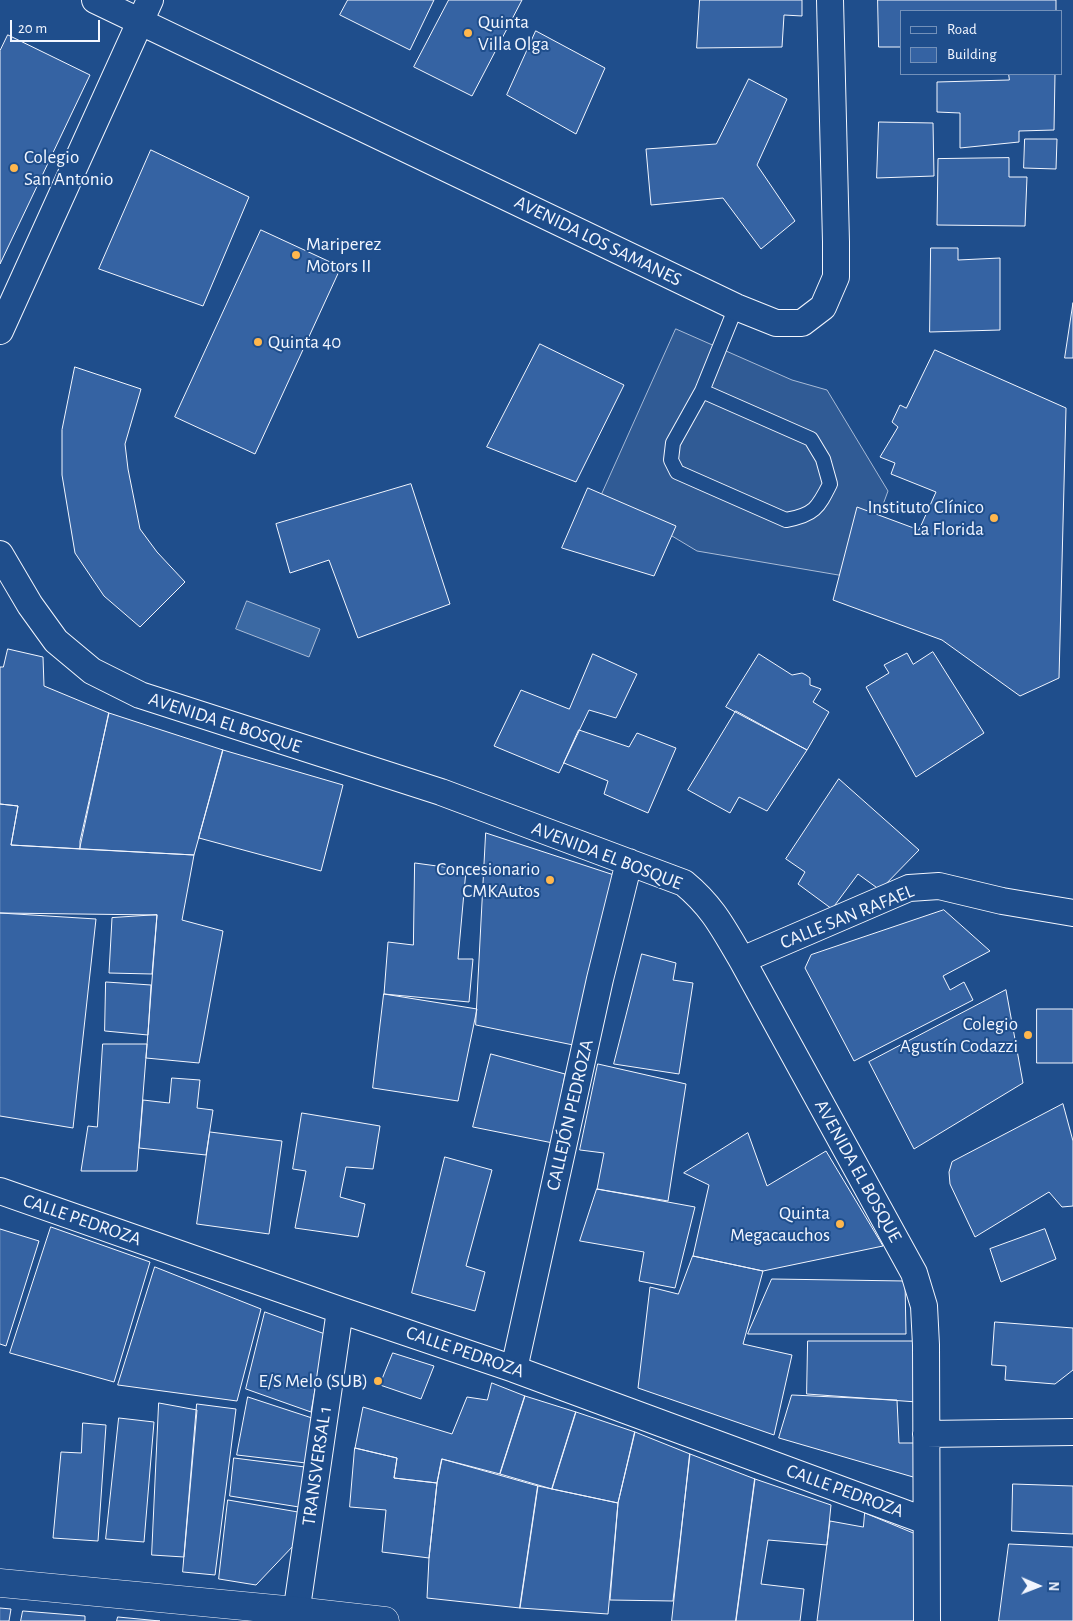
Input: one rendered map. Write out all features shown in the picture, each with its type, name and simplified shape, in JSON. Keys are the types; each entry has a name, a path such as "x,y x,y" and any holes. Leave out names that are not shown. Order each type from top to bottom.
{"street":[{"name":"AVENIDA LOS SAMANES","path":"95,0 144,11 736,307 776,323 802,323 823,307 836,277 830,0"},
{"path":"0,331 144,11"},
{"name":"AVENIDA EL BOSQUE","path":"0,554 30,605 56,641 92,671 140,695 441,792 684,883 701,897 716,915 742,960 914,1273 924,1306 926,1345 927,1621"},
{"name":"CALLEJÓN PEDROZA","path":"514,1368 600,979 629,862"},
{"name":"CALLE SAN RAFAEL","path":"742,960 909,888 939,886 1073,913"},
{"name":"CALLE PEDROZA","path":"0,1191 340,1310 514,1368 926,1521"},
{"name":"TRANSVERSAL 1","path":"296,1616 340,1310"},
{"path":"926,1434 1073,1432"},
{"path":"0,1583 296,1616 385,1621"}],"lane":[{"path":"702,391 811,439 823,459 830,484 820,504 804,517 786,520 677,472 671,460 673,443 702,391 736,307"}],"shaded area":[{"path":"676,329 792,380 827,390 888,491 856,578 697,551 602,494"},
{"path":"247,601 320,629 309,657 236,629"}],"building":[{"path":"348,0 434,0 410,50 340,15"},
{"name":"Quinta Villa Olga","path":"449,0 522,0 472,96 414,67"},
{"path":"700,0 802,0 802,16 784,15 782,47 697,48"},
{"path":"878,0 1056,0 1056,10 900,10 900,47 879,47"},
{"path":"536,31 605,68 576,134 507,95"},
{"name":"Colegio San Antonio","path":"8,35 90,75 0,264 0,51"},
{"path":"1009,75 1055,75 1054,130 1019,131 1019,142 960,148 960,113 937,112 937,82 1009,80"},
{"path":"749,79 787,99 757,165 795,221 761,249 723,198 651,205 646,149 716,144"},
{"path":"879,122 933,123 934,176 877,178"},
{"path":"1025,139 1057,139 1056,169 1024,168"},
{"path":"151,150 249,197 203,306 99,269"},
{"path":"1009,158 1009,177 1027,177 1025,226 937,225 938,159"},
{"name":"Quinta 40","path":"261,230 341,267 255,454 175,417"},
{"path":"931,248 958,248 958,260 1000,258 1000,330 930,332"},
{"path":"1073,303 1073,358 1065,358"},
{"path":"540,344 624,385 576,482 487,447"},
{"name":"Instituto Clínico La Florida","path":"935,350 1066,408 1059,678 1020,696 942,640 833,600 857,507 919,530 936,492 891,474 895,463 880,457 898,427 892,422 900,405 906,408"},
{"path":"75,367 141,389 125,444 140,529 157,552 185,582 140,627 104,596 75,553 62,475 62,430"},
{"path":"411,484 450,604 358,638 329,560 290,573 276,524"},
{"path":"588,488 676,526 654,576 562,548"},
{"path":"8,649 43,657 44,686 109,713 80,841 80,849 11,845 18,806 0,804 0,667 3,667"},
{"path":"933,652 984,733 916,777 866,687 889,673 884,665 907,653 913,664"},
{"path":"593,654 637,674 616,718 589,710 559,773 494,746 521,690 569,709"},
{"path":"759,654 792,675 802,673 806,675 810,678 810,685 821,689 813,702 829,712 807,750 726,707"},
{"path":"736,711 807,750 767,811 739,797 730,813 688,790"},
{"path":"109,713 223,750 194,855 80,849"},
{"path":"579,730 629,747 637,733 676,748 648,813 604,794 608,781 564,763"},
{"path":"223,750 343,785 321,871 199,838"},
{"path":"839,779 919,850 880,890 858,874 832,909 798,884 805,872 786,859"},
{"path":"0,804 18,806 11,845 194,855 182,920 223,931 199,1063 146,1058 157,915 0,913"},
{"path":"486,833 614,875 578,1046 476,1025"},
{"path":"415,863 466,870 458,959 473,959 469,1002 384,994 388,942 413,945"},
{"path":"944,910 990,951 943,976 950,990 964,982 973,1000 854,1061 805,968 811,955"},
{"path":"0,913 96,919 73,1128 0,1116"},
{"path":"157,915 152,974 109,973 112,918"},
{"path":"642,954 676,963 673,980 693,983 679,1074 614,1064"},
{"path":"106,982 151,985 148,1035 105,1031"},
{"path":"1006,990 1023,1083 914,1149 869,1062"},
{"path":"384,994 477,1009 458,1101 373,1088"},
{"path":"1037,1009 1073,1009 1073,1063 1037,1063"},
{"path":"103,1044 147,1044 137,1171 81,1171 88,1126 97,1127"},
{"path":"491,1054 565,1074 553,1143 473,1127"},
{"path":"598,1064 686,1084 668,1201 597,1189 604,1153 580,1150"},
{"path":"172,1078 200,1080 197,1108 213,1110 206,1155 139,1148 143,1100 169,1103"},
{"path":"1063,1104 1073,1141 1073,1206 1062,1207 1049,1192 975,1237 950,1184 949,1172 952,1162"},
{"path":"302,1113 380,1126 373,1169 346,1167 340,1197 365,1204 358,1237 295,1228 306,1171 293,1169"},
{"path":"210,1132 282,1141 269,1234 197,1224"},
{"path":"748,1133 767,1186 826,1151 883,1246 763,1271 693,1256 709,1185 684,1173"},
{"path":"445,1157 492,1170 466,1266 485,1272 475,1311 412,1293"},
{"path":"597,1189 695,1207 675,1288 639,1281 644,1252 580,1241"},
{"path":"51,1227 150,1262 114,1382 10,1353"},
{"path":"0,1229 39,1241 6,1346 0,1344"},
{"path":"1045,1229 1056,1259 1001,1282 990,1249"},
{"path":"693,1256 763,1271 743,1344 792,1355 774,1435 638,1388 650,1287 678,1294"},
{"path":"155,1267 261,1309 237,1401 118,1385"},
{"path":"772,1279 905,1281 906,1334 748,1334"},
{"path":"265,1312 325,1334 311,1412 246,1389"},
{"path":"995,1322 1073,1328 1073,1370 1055,1384 1005,1380 1006,1366 992,1365"},
{"path":"808,1341 914,1341 917,1402 807,1394"},
{"path":"393,1353 434,1366 421,1399 380,1385"},
{"path":"492,1383 525,1396 500,1474 442,1459 437,1483 394,1478 397,1458 355,1448 363,1407 452,1434 467,1397 487,1400"},
{"path":"792,1395 897,1400 899,1443 918,1443 920,1479 779,1438"},
{"path":"525,1396 576,1412 552,1489 500,1474"},
{"path":"248,1397 312,1418 306,1463 237,1455"},
{"path":"159,1403 197,1410 184,1557 152,1555"},
{"path":"197,1404 236,1409 215,1575 183,1572"},
{"path":"576,1412 635,1432 618,1503 552,1489"},
{"path":"119,1418 154,1422 144,1542 106,1539"},
{"path":"83,1423 106,1425 98,1541 53,1538 61,1452 81,1453"},
{"path":"635,1432 690,1454 673,1601 610,1600 618,1503"},
{"path":"355,1448 397,1458 394,1478 437,1483 429,1558 382,1552 386,1510 350,1507"},
{"path":"690,1454 755,1479 736,1621 672,1621"},
{"path":"234,1458 305,1467 299,1507 230,1496"},
{"path":"442,1459 538,1486 520,1608 427,1598 437,1483"},
{"path":"755,1479 831,1505 827,1545 768,1540 761,1584 804,1589 800,1621 736,1621"},
{"path":"1013,1484 1073,1486 1073,1534 1012,1531"},
{"path":"538,1486 618,1503 608,1614 520,1608"},
{"path":"228,1500 298,1512 294,1545 256,1585 219,1579"},
{"path":"865,1513 918,1535 920,1621 817,1621 830,1521 863,1527"},
{"path":"1009,1544 1073,1547 1073,1621 999,1621"},
{"path":"0,1608 11,1609 9,1621 0,1621"},
{"path":"23,1611 85,1616 85,1621 21,1621"},
{"path":"118,1617 160,1621 117,1621"}],"place":[{"name":"Quinta Villa Olga","path":"468,33"},
{"name":"Colegio San Antonio","path":"14,168"},
{"name":"Mariperez Motors II","path":"296,255"},
{"name":"Quinta 40","path":"258,342"},
{"name":"Instituto Clínico La Florida","path":"994,518"},
{"name":"Concesionario CMKAutos","path":"550,880"},
{"name":"Colegio Agustín Codazzi","path":"1028,1035"},
{"name":"Quinta Megacauchos","path":"840,1224"},
{"name":"E/S Melo (SUB)","path":"378,1381"}]}
